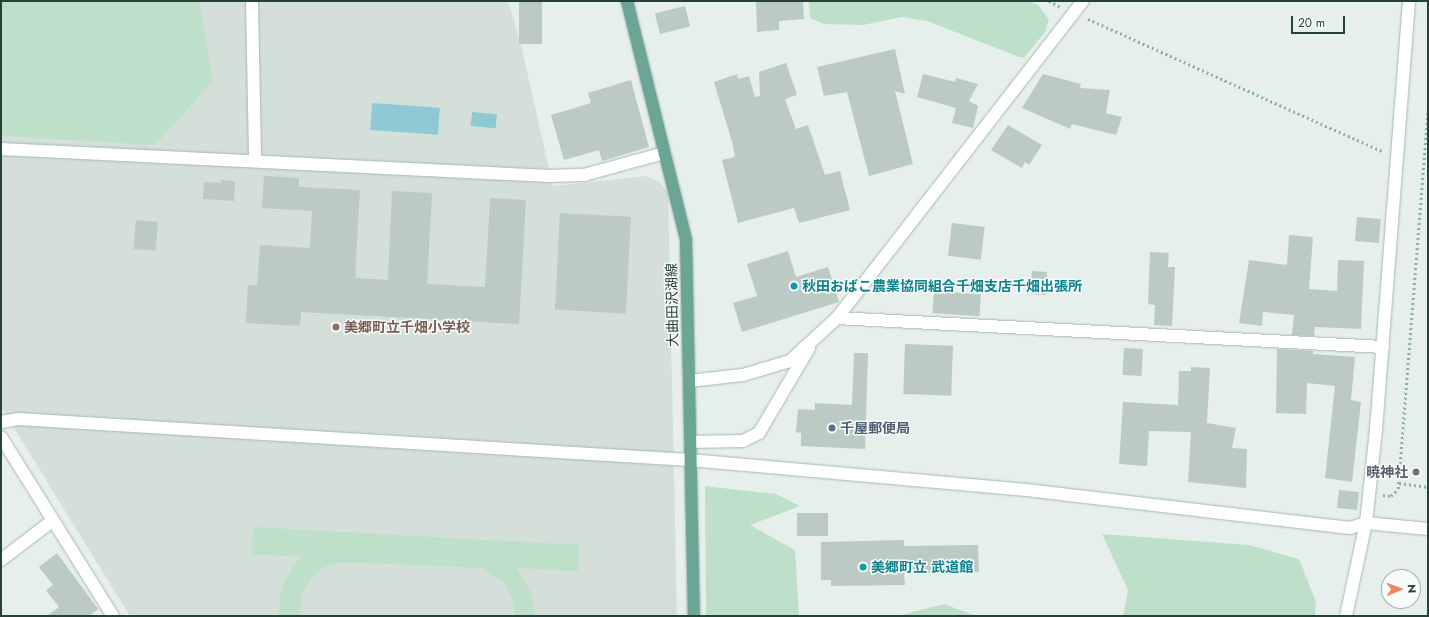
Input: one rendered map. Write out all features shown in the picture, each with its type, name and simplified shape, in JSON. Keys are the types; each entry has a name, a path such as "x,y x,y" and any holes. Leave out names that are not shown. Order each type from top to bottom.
{"main road":[{"name":"大曲田沢湖線","path":"627,1 686,240 694,616"}],"street":[{"path":"252,1 255,161"},
{"path":"689,381 743,375 790,361 838,318 1083,1"},
{"path":"1346,616 1366,523 1383,347 1409,1"},
{"path":"1,149 550,176 584,175 664,153"},
{"path":"838,318 1383,347"},
{"path":"690,442 743,442 759,433 813,340"},
{"path":"1,422 18,419 690,460 1035,491 1350,528 1366,523 1428,529"},
{"path":"1,437 52,521 113,616"},
{"path":"1,560 52,521"}],"path":[{"path":"1049,1 1397,158"},
{"path":"1369,493 1390,496 1398,489 1399,483 1428,109"},
{"path":"1399,483 1428,487"}],"shaded area":[{"name":"美郷町立千畑小学校","path":"1,1 508,1 520,41 553,186 647,176 659,182 668,192 677,616 130,616 1,407"}],"green space":[{"path":"1,1 199,1 213,81 155,145 1,136"},
{"path":"809,1 1028,1 1038,5 1049,20 1045,32 1025,57 1019,57 927,21 902,17 863,25 824,24 810,18"},
{"path":"705,486 776,494 800,506 750,525 795,550 799,616 706,616"},
{"path":"253,527 579,545 578,571 517,568 531,593 535,616 515,616 513,599 504,583 481,568 342,562 324,567 310,580 301,597 300,616 279,616 280,595 284,582 300,557 252,554"},
{"path":"1102,534 1249,545 1299,559 1316,602 1315,616 1123,616 1128,590"},
{"path":"944,604 976,616 897,616"}],"water":[{"path":"372,103 440,108 438,135 370,130"},
{"path":"472,112 497,114 496,128 471,126"}],"building":[{"path":"519,1 542,1 542,44 519,44"},
{"path":"756,1 803,1 804,19 779,21 779,30 757,32"},
{"path":"685,6 690,26 660,34 655,13"},
{"path":"895,49 905,94 895,91 913,164 869,176 847,92 824,96 817,67"},
{"path":"786,63 797,95 785,99 796,129 808,125 825,175 840,171 850,210 799,223 794,208 738,223 722,160 735,157 733,145 714,82 737,74 738,79 749,76 755,97 760,96 759,72"},
{"path":"923,74 955,82 956,78 978,84 969,101 978,106 973,128 952,123 956,108 917,97"},
{"path":"1043,74 1081,84 1080,88 1110,90 1106,113 1122,117 1116,135 1072,124 1070,129 1022,108"},
{"path":"631,80 649,147 602,161 599,150 564,160 551,115 591,103 588,93"},
{"path":"1008,125 1042,145 1029,165 1025,162 1022,168 991,150"},
{"name":"美郷町立千畑小学校","path":"264,176 299,178 299,187 360,190 355,278 388,280 392,191 432,193 427,284 485,287 490,198 526,200 519,324 301,312 300,326 246,323 248,285 257,286 260,245 310,248 312,211 262,208"},
{"path":"221,180 235,181 234,201 203,199 204,182 221,183"},
{"path":"560,213 631,217 626,314 555,310"},
{"path":"1357,217 1381,219 1379,243 1355,241"},
{"path":"136,220 158,222 155,251 133,249"},
{"path":"952,223 985,227 981,260 948,256"},
{"path":"1289,235 1313,237 1309,289 1337,291 1338,260 1364,261 1361,329 1315,327 1314,336 1292,335 1294,315 1263,312 1262,326 1239,323 1249,260 1287,265"},
{"name":"秋田おばこ農業協同組合千畑支店千畑出張所","path":"788,251 796,277 828,267 839,302 742,332 733,303 757,296 747,264"},
{"path":"1150,252 1169,253 1168,267 1175,267 1172,326 1154,325 1155,305 1148,304"},
{"path":"1032,271 1047,272 1045,295 1030,294"},
{"path":"934,291 981,294 979,316 932,313"},
{"path":"905,344 953,346 951,396 903,394"},
{"path":"1124,348 1143,349 1142,376 1123,375"},
{"path":"1277,349 1313,351 1313,354 1355,357 1351,400 1361,402 1352,482 1325,478 1335,386 1307,383 1306,414 1276,413"},
{"path":"854,353 868,353 865,449 801,446 801,433 796,432 798,409 815,410 815,403 852,405"},
{"path":"1191,367 1210,368 1207,423 1236,428 1232,448 1247,449 1246,488 1188,482 1191,432 1149,431 1147,466 1119,464 1123,402 1178,405 1179,371 1191,371"},
{"path":"1339,490 1359,492 1357,510 1337,508"},
{"path":"797,513 828,513 828,536 797,536"},
{"name":"美郷町立 武道館","path":"904,540 904,546 978,545 979,572 904,573 905,585 831,586 831,580 821,580 821,542"},
{"path":"57,553 98,609 89,616 47,616 59,607 46,590 53,585 39,567"}],"place":[{"name":"秋田おばこ農業協同組合千畑支店千畑出張所","path":"794,286"},
{"name":"美郷町立千畑小学校","path":"336,327"},
{"name":"千屋郵便局","path":"832,428"},
{"name":"暁神社","path":"1416,472"},
{"name":"美郷町立 武道館","path":"863,567"}]}
